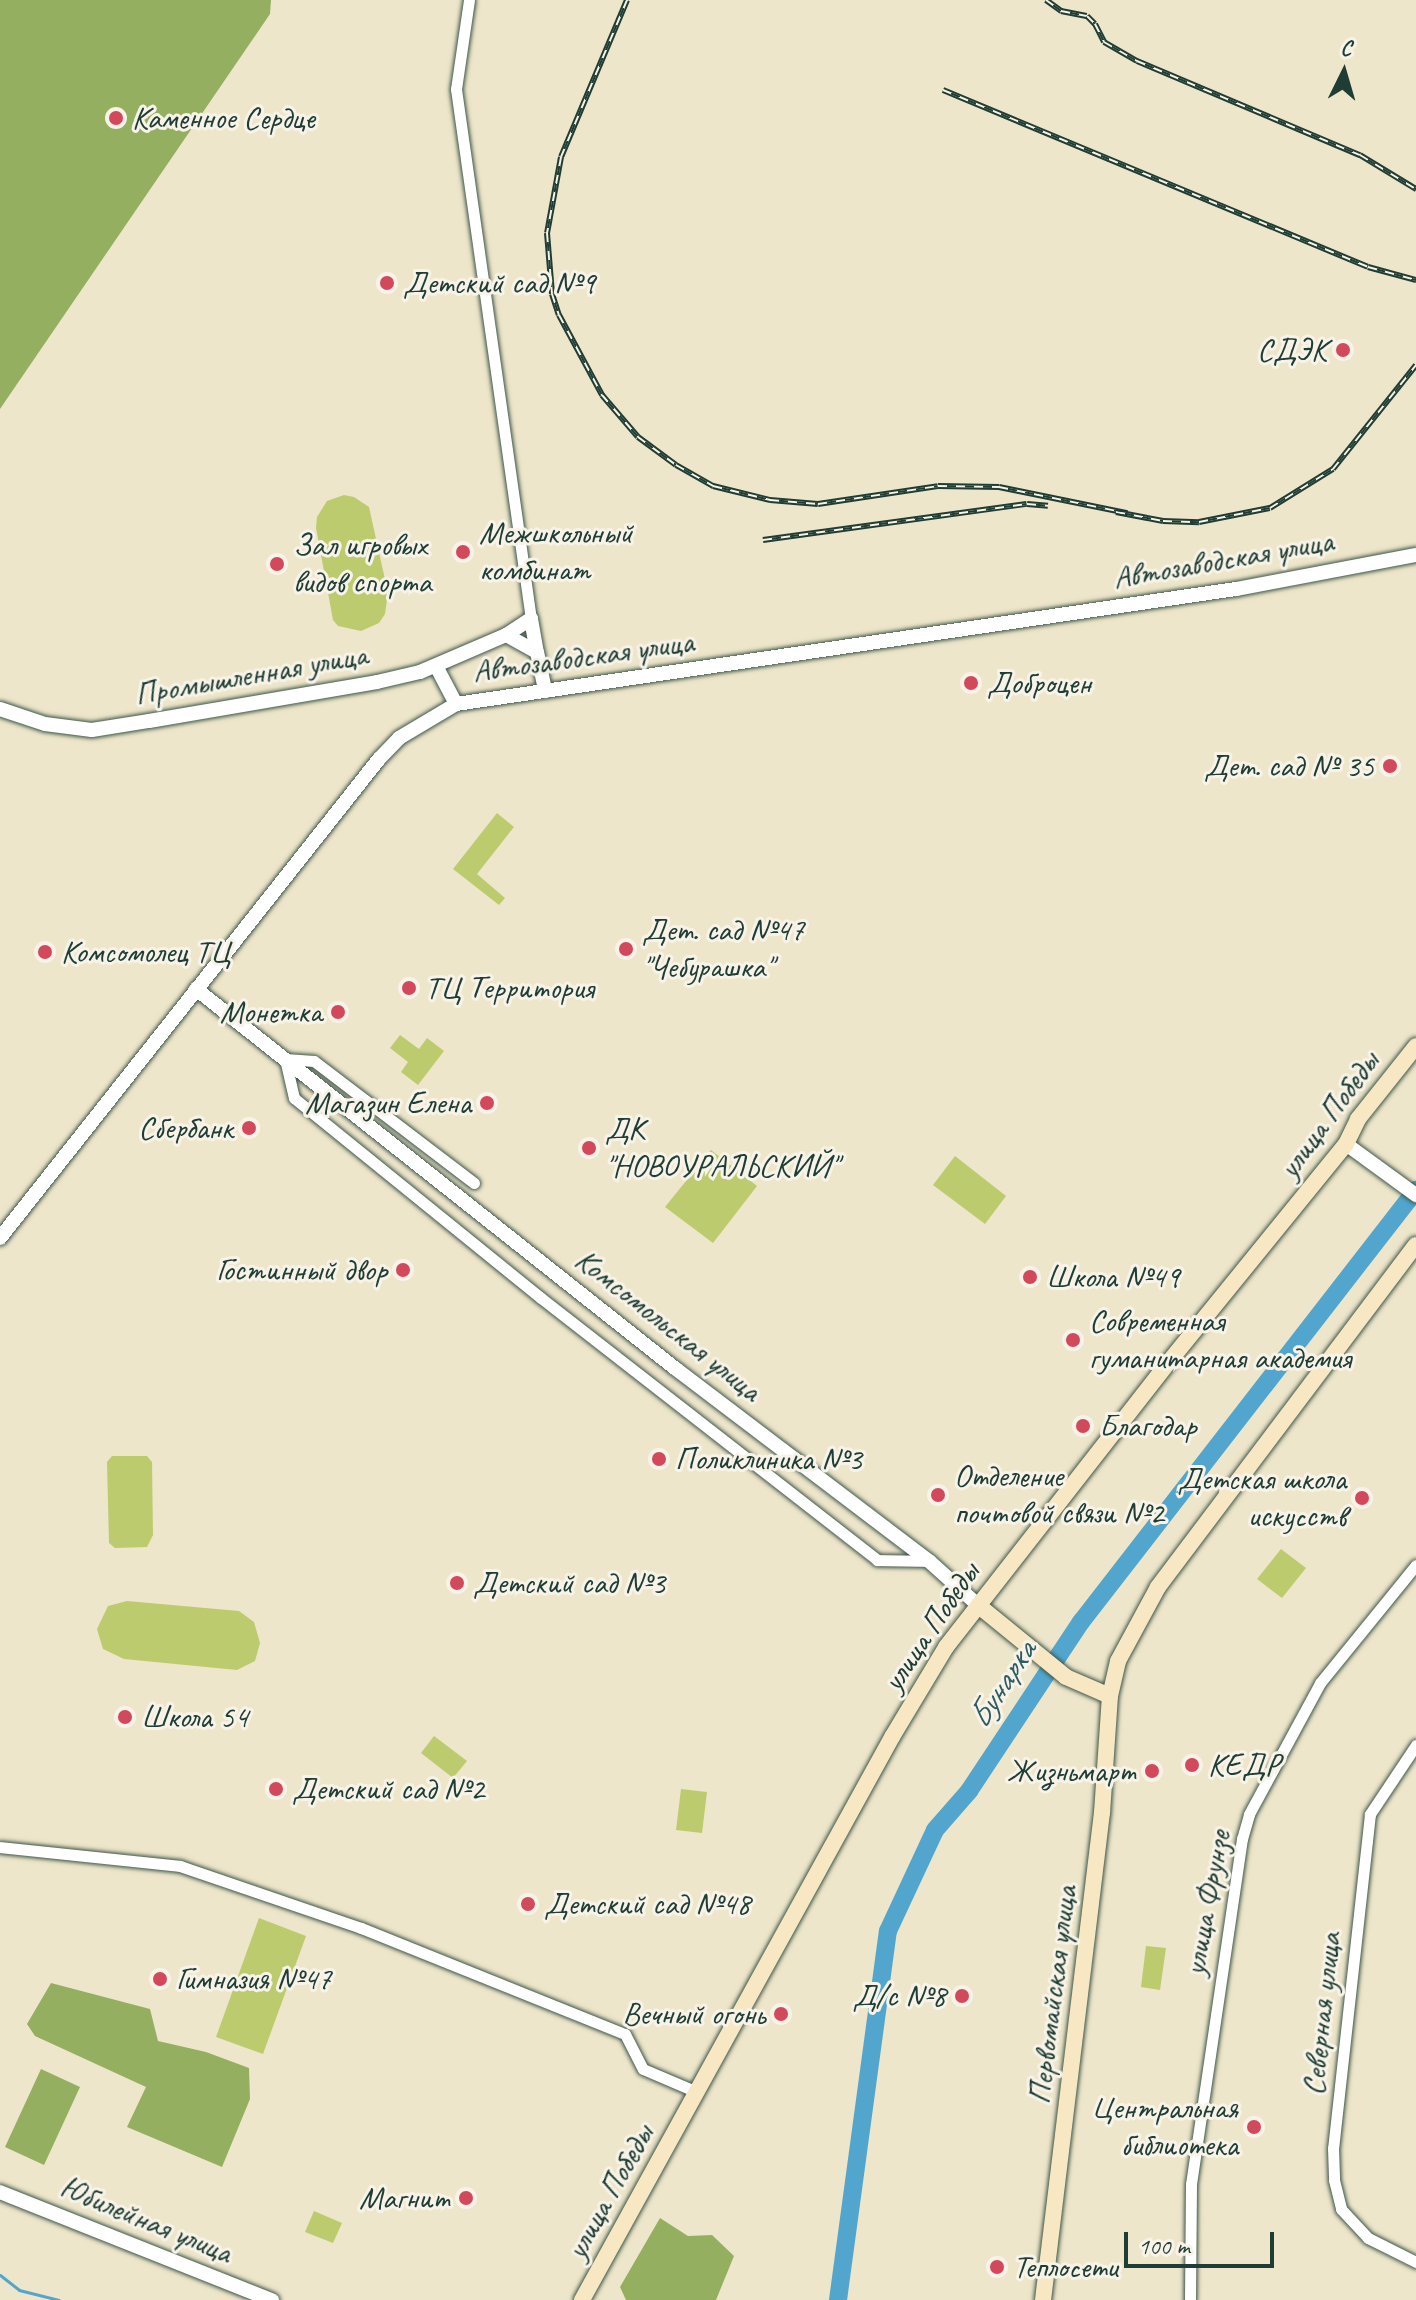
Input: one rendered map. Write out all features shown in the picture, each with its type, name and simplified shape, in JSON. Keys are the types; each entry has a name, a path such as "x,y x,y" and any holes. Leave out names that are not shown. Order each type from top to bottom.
{"main road":[{"name":"улица Победы","path":"582,2300 892,1737 946,1647 997,1578 1346,1144 1358,1119 1416,1046"},
{"name":"Первомайская улица","path":"1043,2300 1102,1813 1110,1696 1118,1661 1158,1587 1416,1245"},
{"name":"Комсомольская улица","path":"979,1606 1066,1677 1110,1696"}],"street":[{"name":"Автозаводская улица","path":"469,0 456,89 531,619"},
{"name":"Автозаводская улица","path":"0,1238 379,759 399,738 456,704 1236,589 1416,555"},
{"name":"Промышленная улица","path":"0,709 45,724 92,730 377,682 436,666 506,635 531,619"},
{"path":"531,619 545,691"},
{"path":"506,635 537,652"},
{"path":"436,666 456,704"},
{"name":"Комсомольская улица","path":"196,989 676,1369 929,1561 979,1606"},
{"path":"474,1183 314,1061 285,1059 294,1098 541,1298 877,1560 929,1561"},
{"path":"1346,1144 1416,1195"},
{"name":"улица Фрунзе","path":"1190,2300 1191,2184 1238,1853 1249,1814 1320,1683 1416,1565"},
{"name":"Северная улица","path":"1416,1745 1370,1814 1333,2148 1334,2180 1341,2209 1368,2238 1416,2262"},
{"path":"0,1847 180,1866 361,1928 625,2034 643,2069 697,2092"},
{"name":"Юбилейная улица","path":"0,2192 272,2300"}],"green space":[{"path":"0,0 271,0 270,14 0,409"},
{"path":"344,495 354,497 369,507 388,593 385,614 379,623 361,631 338,626 333,620 316,528 317,517 327,501"},
{"path":"497,813 514,827 477,874 505,898 499,905 453,869"},
{"path":"400,1035 419,1049 427,1038 444,1051 418,1085 401,1072 408,1062 390,1048"},
{"path":"711,1150 757,1186 713,1243 665,1207"},
{"path":"955,1156 1006,1196 985,1224 933,1185"},
{"path":"112,1456 147,1456 152,1462 153,1535 147,1547 115,1548 109,1543 107,1462"},
{"path":"1281,1549 1306,1568 1282,1598 1257,1579"},
{"path":"127,1601 239,1611 254,1622 260,1643 255,1661 237,1670 124,1659 103,1649 97,1629 108,1606"},
{"path":"434,1736 467,1761 453,1778 421,1753"},
{"path":"681,1789 707,1792 702,1833 676,1830"},
{"path":"259,1918 306,1936 263,2054 216,2037"},
{"path":"1146,1946 1166,1948 1160,1990 1141,1987"},
{"path":"51,1983 150,2009 158,2041 206,2052 249,2068 250,2099 222,2167 127,2127 146,2087 35,2036 27,2024"},
{"path":"41,2069 80,2087 44,2165 5,2147"},
{"path":"314,2211 342,2223 333,2243 305,2232"},
{"path":"660,2218 688,2236 712,2235 734,2256 716,2300 626,2300 620,2287"}],"waterway":[{"name":"Бунарка","path":"838,2300 888,1931 935,1830 969,1791 1081,1622 1416,1190"},
{"name":"Бунарка","path":"0,2275 19,2290 59,2300"}],"railway":[{"path":"627,0 561,157 547,233 552,294 559,315 602,395 638,437 676,465 713,486 770,500 818,504 938,486 999,487 1127,513"},
{"path":"1046,0 1061,11 1087,16 1104,42 1137,61 1360,155 1416,189"},
{"path":"943,90 1368,267 1416,280"},
{"path":"1116,512 1163,521 1199,522 1270,508 1333,469 1416,365"},
{"path":"763,540 1027,504 1048,506"}],"place":[{"name":"Каменное Сердце","path":"116,118"},
{"name":"Детский сад №9","path":"387,283"},
{"name":"СДЭК","path":"1343,350"},
{"name":"Межшкольный комбинат","path":"463,552"},
{"name":"Зал игровых видов спорта","path":"277,564"},
{"name":"Доброцен","path":"971,683"},
{"name":"Дет. сад № 35","path":"1390,766"},
{"name":"Дет. сад №47 \"Чебурашка\"","path":"626,949"},
{"name":"Комсомолец ТЦ","path":"45,952"},
{"name":"ТЦ Территория","path":"409,988"},
{"name":"Монетка","path":"338,1012"},
{"name":"Магазин Елена","path":"487,1103"},
{"name":"Сбербанк","path":"249,1128"},
{"name":"ДК \"НОВОУРАЛЬСКИЙ\"","path":"589,1148"},
{"name":"Гостинный двор","path":"403,1270"},
{"name":"Школа №49","path":"1030,1277"},
{"name":"Современная гуманитарная академия","path":"1073,1340"},
{"name":"Благодар","path":"1083,1426"},
{"name":"Поликлиника №3","path":"659,1459"},
{"name":"Отделение почтовой связи №2","path":"938,1495"},
{"name":"Детская школа искусств","path":"1362,1498"},
{"name":"Детский сад №3","path":"457,1583"},
{"name":"Школа 54","path":"125,1717"},
{"name":"КЕДР","path":"1192,1765"},
{"name":"Жизньмарт","path":"1152,1771"},
{"name":"Детский сад №2","path":"276,1789"},
{"name":"Детский сад №48","path":"528,1904"},
{"name":"Гимназия №47","path":"160,1979"},
{"name":"Д/с №8","path":"962,1996"},
{"name":"Вечный огонь","path":"781,2014"},
{"name":"Центральная библиотека","path":"1254,2127"},
{"name":"Магнит","path":"466,2198"},
{"name":"Теплосети","path":"997,2267"}]}
